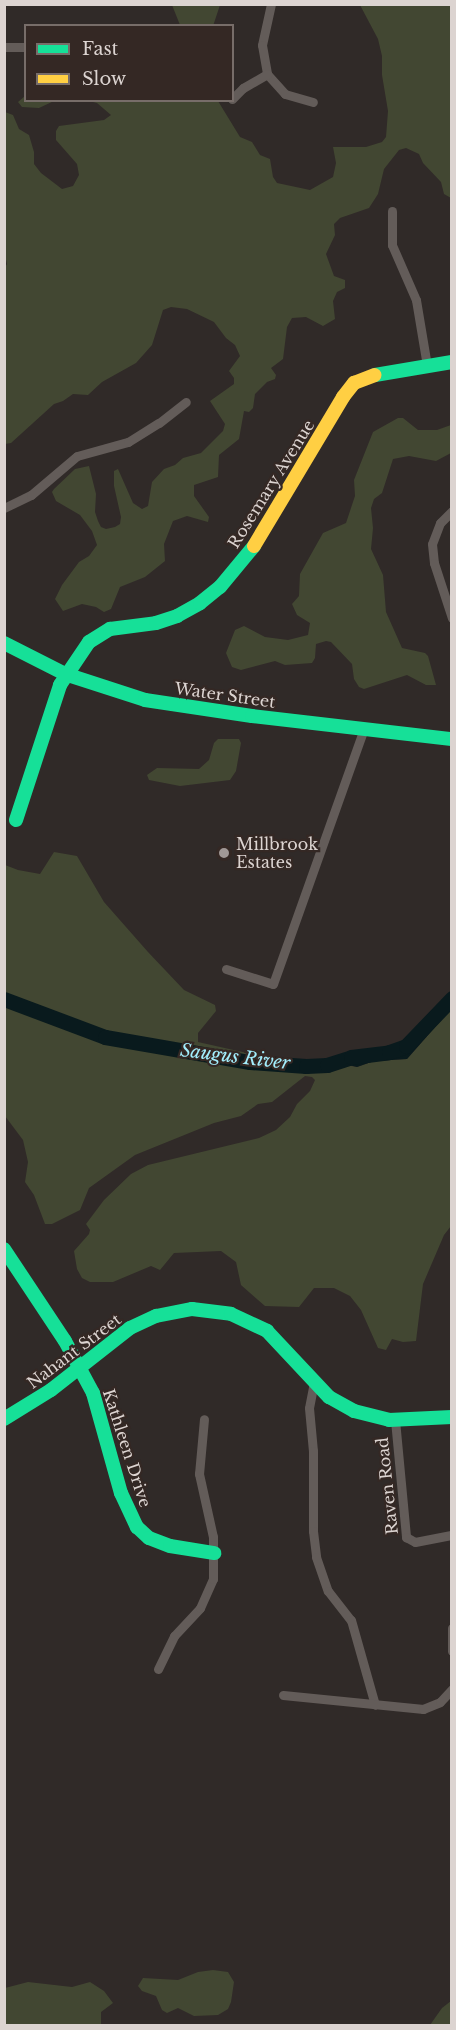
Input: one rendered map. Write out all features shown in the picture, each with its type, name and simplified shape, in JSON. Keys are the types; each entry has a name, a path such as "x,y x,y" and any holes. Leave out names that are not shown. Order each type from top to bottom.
{"street":[{"path":"271,4 262,45 267,74 285,94 313,102"},
{"path":"4,47 24,48"},
{"path":"234,98 243,88 267,74"},
{"path":"392,211 392,245 416,300 427,366"},
{"name":"Rosemary Avenue","path":"16,820 65,674 89,642 102,632 166,620 211,596 255,545 352,386 374,375 452,362"},
{"path":"4,508 31,495 77,456 128,442 159,423 186,402"},
{"path":"452,511 437,528 432,549 452,618"},
{"name":"Water Street","path":"4,643 65,674 125,695 168,705 452,739"},
{"path":"226,969 273,984 364,729"},
{"name":"Kathleen Drive","path":"4,1249 80,1368 96,1403 121,1493 137,1527 149,1538 170,1546 214,1553"},
{"name":"Nahant Street","path":"4,1419 41,1397 120,1335 143,1321 169,1312 203,1309 231,1314 267,1331 329,1396 354,1411 376,1418 395,1420 452,1417"},
{"path":"314,1382 309,1408 313,1451 312,1512 316,1557 328,1591 350,1616 375,1705"},
{"path":"158,1669 174,1636 194,1616 206,1599 213,1579 214,1553 199,1474 204,1419"},
{"name":"Raven Road","path":"395,1420 406,1537 416,1542 452,1535"},
{"path":"452,1628 452,1651"},
{"path":"283,1695 427,1708 440,1702 452,1689"}],"green space":[{"path":"172,5 220,5 214,24 180,24"},
{"path":"360,5 451,5 451,198 444,194 441,182 423,163 419,154 406,148 399,150 384,169 378,194 369,208 340,218 334,224 335,235 326,254 334,276 345,280 345,288 337,292 333,301 335,319 323,326 306,317 292,318 287,327 283,359 271,368 276,375 275,379 267,382 255,394 253,408 249,412 244,411 239,439 219,455 218,477 194,485 194,496 209,517 208,522 187,516 173,521 164,544 165,561 145,577 120,587 111,609 104,612 96,607 82,604 63,611 55,599 62,585 79,562 89,556 97,545 92,531 80,515 56,501 52,492 54,489 75,469 89,466 96,494 95,512 98,521 101,527 106,529 115,527 120,524 121,517 114,486 114,471 118,469 133,503 142,509 148,506 152,482 164,469 175,465 183,458 201,453 223,431 225,424 210,401 234,384 234,378 229,371 240,356 235,345 226,338 214,322 187,309 171,307 163,310 152,345 136,363 102,382 88,395 73,394 54,404 11,443 5,444 4,269 7,264 4,251 5,112 13,115 19,129 29,135 34,152 34,164 41,173 62,189 73,186 79,175 77,164 56,140 56,131 59,126 104,120 111,115 93,102 219,102 240,137 252,142 260,155 270,159 273,177 277,183 310,190 333,177 336,163 333,147 366,147 382,142 386,137 388,111 378,39"},
{"path":"24,97 24,102 52,102 39,108 22,107 18,102"},
{"path":"398,418 403,418 418,430 437,430 451,425 451,453 436,461 409,456 393,459 382,493 374,499 371,508 373,528 371,549 383,575 386,612 402,648 425,653 428,656 436,685 426,685 407,675 364,689 359,687 354,679 352,664 331,642 326,641 316,644 315,658 312,663 285,665 275,661 241,670 232,667 226,653 235,630 244,626 265,637 288,640 308,635 310,623 297,615 292,604 299,596 300,574 323,533 346,523 355,496 354,480 373,432"},
{"path":"218,739 239,739 241,743 236,771 230,780 180,786 149,780 147,775 157,768 199,769 209,760 214,743"},
{"path":"54,852 77,856 104,902 148,952 184,990 215,1005 216,1011 198,1033 198,1042 318,1069 340,1064 357,1067 374,1061 407,1059 451,1009 451,1226 444,1235 423,1284 416,1341 403,1342 392,1339 386,1350 378,1348 361,1310 350,1296 334,1288 314,1288 299,1307 265,1306 241,1285 236,1262 221,1251 174,1253 160,1270 151,1266 113,1282 90,1282 82,1278 77,1269 74,1251 89,1234 90,1230 86,1224 104,1200 131,1174 148,1165 259,1138 276,1130 290,1117 297,1104 310,1091 315,1080 305,1076 272,1102 258,1104 241,1116 214,1123 135,1155 89,1188 80,1210 52,1224 45,1224 34,1195 25,1182 28,1162 23,1140 5,1116 5,865 40,874"},
{"path":"213,1970 228,1972 234,1982 228,2009 218,2015 194,2016 178,2008 167,2013 162,2010 156,1996 142,1991 138,1986 143,1978 178,1980 198,1972"},
{"path":"28,1982 72,1987 90,1982 104,1991 113,2003 101,2012 101,2025 5,2025 5,1988"},
{"path":"451,2001 451,2025 430,2025 442,2008"}],"shaded area":[{"path":"451,1005 451,1009 407,1059 374,1061 357,1067 345,1064 375,1056 399,1057 420,1041"}],"waterway":[{"name":"Saugus River","path":"4,999 105,1037 250,1062 306,1066 327,1065 351,1057 389,1052 406,1046 452,998"}],"traffic: fast":[{"path":"375,375 452,362"},
{"path":"16,820 60,685 89,642 110,629 156,623 177,616 200,603 220,587 254,546"},
{"path":"4,643 65,674 145,700 252,716 452,739"},
{"path":"4,1249 65,1341 93,1393 121,1493 137,1527 149,1538 170,1546 214,1553"},
{"path":"4,1419 51,1390 130,1328 156,1316 192,1309 231,1314 267,1331 329,1397 354,1411 389,1420 452,1417"}],"traffic: slow":[{"path":"254,546 343,397 354,383 375,375"}],"place":[{"name":"Millbrook Estates","path":"224,853"}]}
